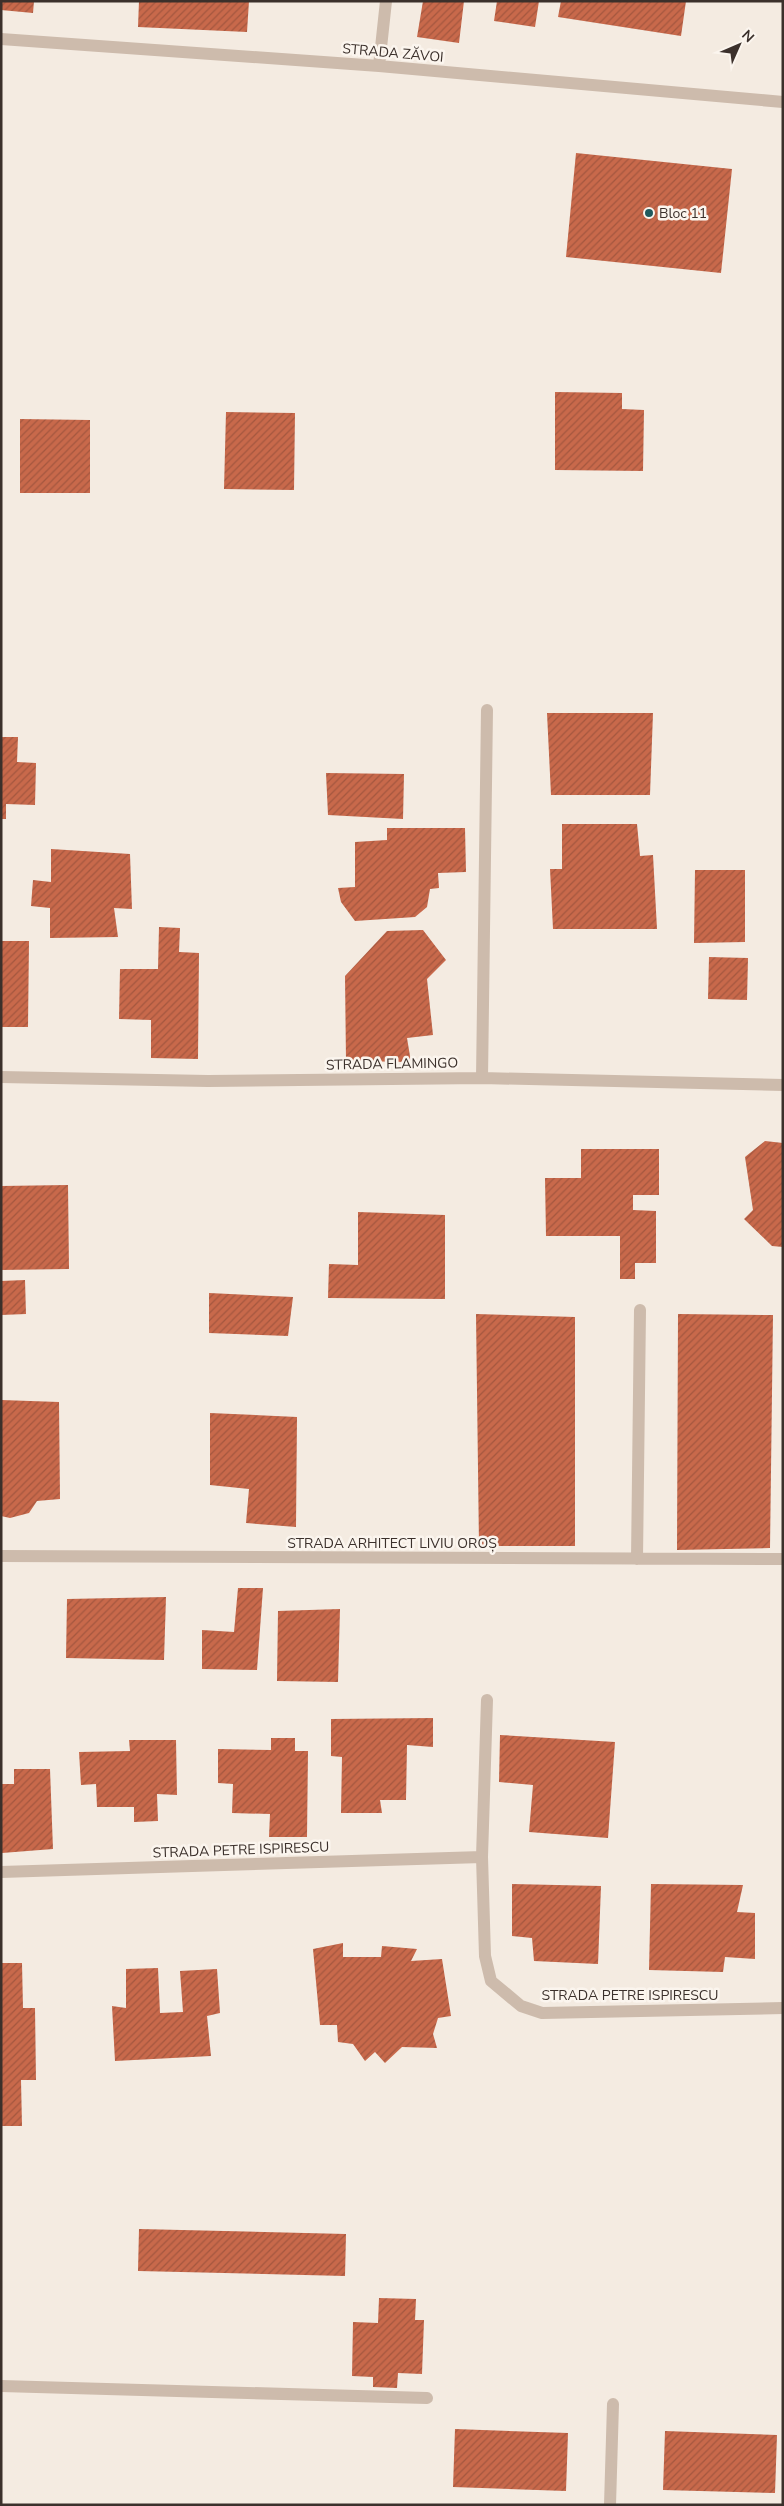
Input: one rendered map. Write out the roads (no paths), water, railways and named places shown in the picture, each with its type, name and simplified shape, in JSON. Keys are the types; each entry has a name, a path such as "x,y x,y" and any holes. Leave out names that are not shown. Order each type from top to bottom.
{"street":[{"path":"379,66 386,1"},
{"name":"STRADA ZĂVOI","path":"1,39 379,66 783,102"},
{"path":"482,1078 487,710"},
{"name":"STRADA FLAMINGO","path":"1,1077 208,1081 482,1078 783,1085"},
{"path":"637,1559 640,1310"},
{"name":"STRADA ARHITECT LIVIU OROȘ","path":"1,1556 783,1559"},
{"name":"STRADA PETRE ISPIRESCU","path":"487,1700 482,1858 485,1956 491,1981 522,2006 542,2013 783,2008"},
{"name":"STRADA PETRE ISPIRESCU","path":"1,1872 482,1858"},
{"path":"1,2386 427,2398"},
{"path":"610,2505 613,2404"}],"place":[{"name":"Bloc 11","path":"649,213"}]}
